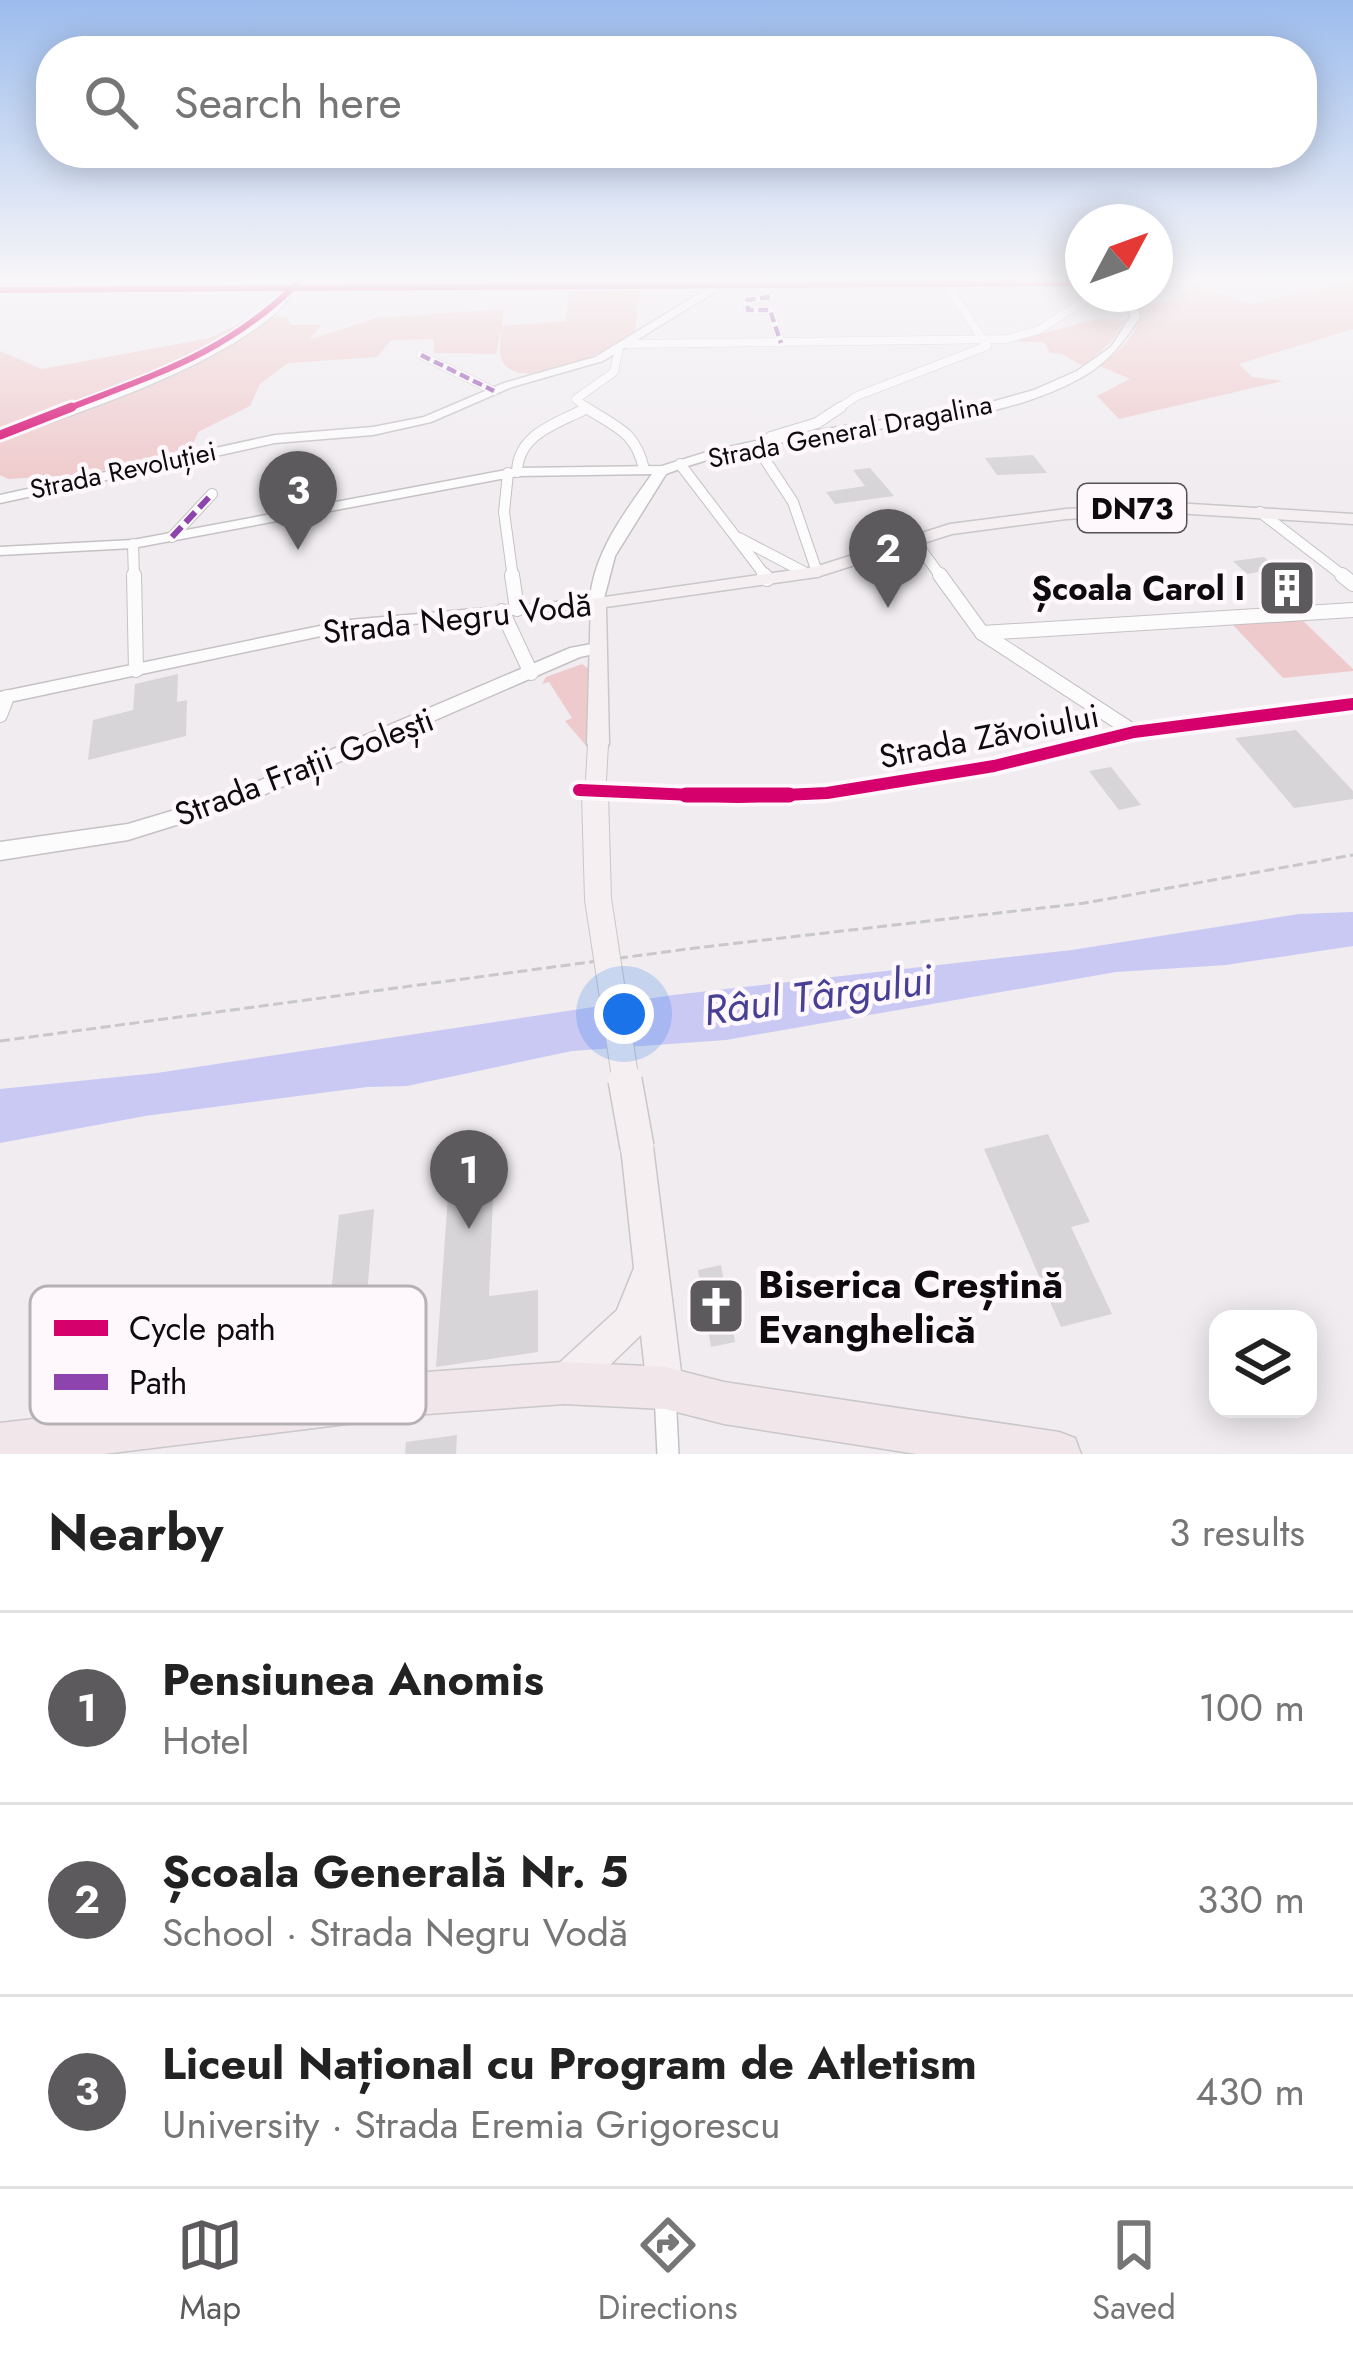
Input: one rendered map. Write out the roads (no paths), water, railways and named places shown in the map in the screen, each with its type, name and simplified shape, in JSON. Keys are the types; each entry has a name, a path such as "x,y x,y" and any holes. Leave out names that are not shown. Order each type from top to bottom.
{"highway":[{"path":"426,1393 564,1383 665,1388 746,1407 1059,1454"},
{"path":"0,1445 172,1424"}],"main road":[{"path":"0,435 215,347"},
{"name":"Strada Revoluției","path":"0,500 275,439 407,426 621,347"},
{"name":"Strada General Dragalina","path":"597,602 607,556 639,508 648,485 673,467 761,445 979,409 1066,380 1092,368 1118,347"},
{"path":"0,551 133,544 513,472 673,467"},
{"name":"DN73","path":"914,540 950,529 1146,508 1353,519"},
{"name":"Strada Negru Vodă","path":"2,704 136,670 349,626 567,606 812,573 914,540"},
{"path":"567,606 600,578 626,599 611,610 597,637"},
{"path":"597,602 598,744 591,836 598,928 637,1147 665,1388"},
{"name":"Strada Frații Golești","path":"0,851 107,836 191,814 531,673 597,637"},
{"path":"564,1383 604,1352 629,1322 653,1259"}],"street":[{"path":"623,347 608,379 576,399 585,409 625,427 636,441 644,469"},
{"path":"812,573 793,502 761,445 771,437 827,419 857,396 982,347"},
{"path":"422,355 494,391"},
{"path":"531,673 510,610 505,512 513,472 523,445 585,409"},
{"path":"673,467 766,579"},
{"path":"172,537 212,494"},
{"path":"1260,512 1353,584"},
{"path":"734,536 812,573"},
{"path":"914,540 982,633 1134,732"},
{"path":"133,544 136,670"},
{"path":"982,633 1353,610"},
{"name":"Strada Zăvoiului","path":"579,790 634,795 827,793 994,766 1134,732 1353,704"},
{"path":"665,1388 668,1454"}],"water":[{"name":"Râul Târgului","path":"1353,912 1353,946 1226,965 1116,972 726,1040 572,1051 407,1086 145,1116 0,1143 0,1089 157,1073 673,995 1072,950 1299,914"}],"railway":[{"path":"0,1041 695,948 1085,903 1353,855"}],"place":[{"name":"Liceul Național cu Program de Atletism","path":"298,550"},
{"name":"Școala Carol I","path":"1287,588"},
{"name":"Școala Generală Nr. 5","path":"888,608"},
{"name":"Pensiunea Anomis","path":"469,1229"},
{"name":"Biserica Creștină Evanghelică","path":"716,1306"}]}
